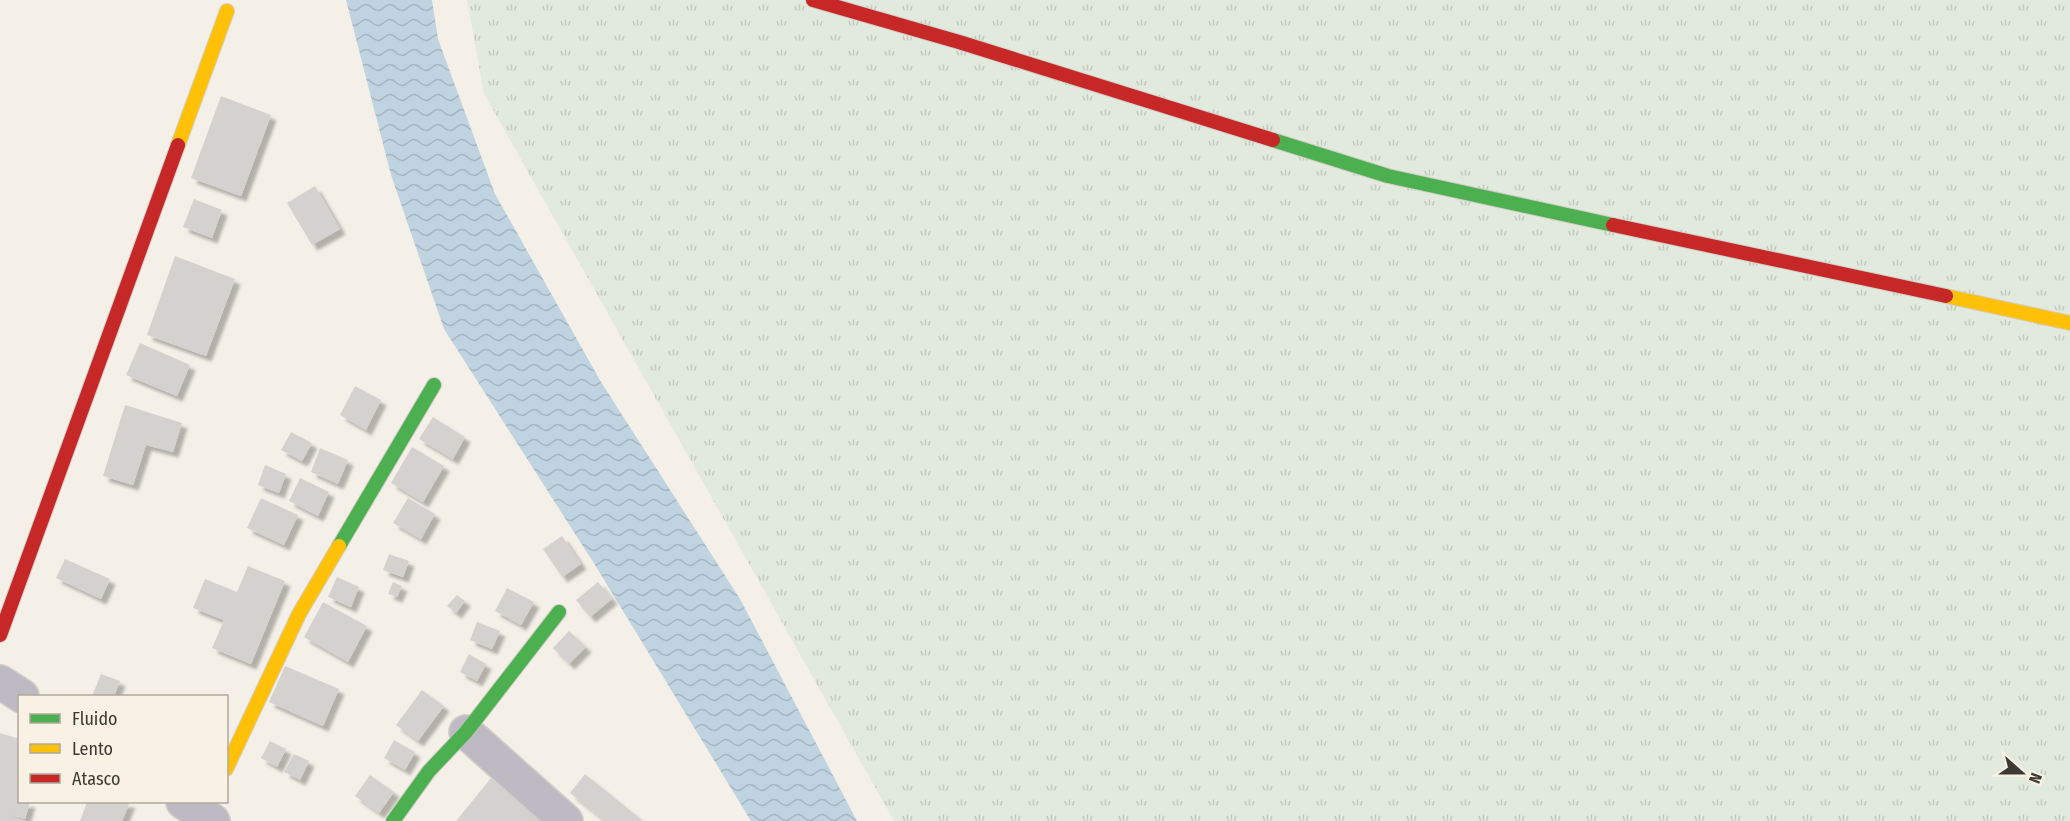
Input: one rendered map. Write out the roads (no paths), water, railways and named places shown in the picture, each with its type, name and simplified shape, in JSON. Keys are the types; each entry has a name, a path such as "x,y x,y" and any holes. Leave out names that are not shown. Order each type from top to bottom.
{"street":[{"path":"813,0 959,42 1388,176 2070,323"},
{"path":"0,635 227,11"},
{"path":"228,765 299,614 434,385"},
{"path":"393,821 429,771 466,732 560,612"},
{"path":"0,682 20,695"},
{"path":"466,732 566,821"}],"water":[{"path":"346,0 432,0 438,39 495,194 601,382 740,599 857,821 751,821 595,565 444,329 391,175"}]}
